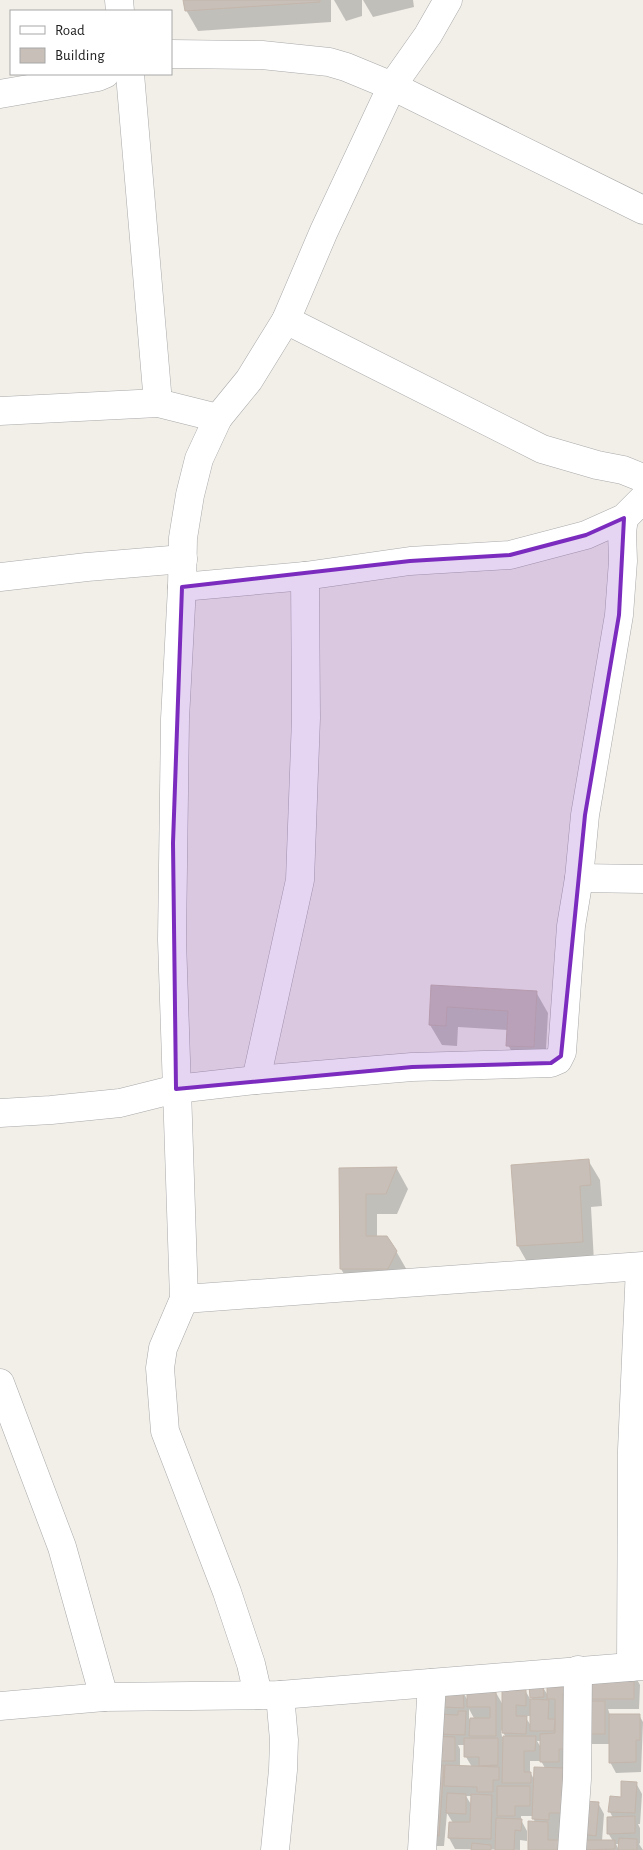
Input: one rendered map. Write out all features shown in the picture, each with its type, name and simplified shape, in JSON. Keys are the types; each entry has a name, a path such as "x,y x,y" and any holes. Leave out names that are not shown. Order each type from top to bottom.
{"street":[{"path":"275,1850 284,1740 269,1695 251,1664 227,1592 165,1431 161,1399 160,1368 163,1348 184,1299 172,940 175,719 183,538 190,495 199,459 218,418 249,380 286,320 324,231 392,86 428,35 448,0"},
{"path":"172,54 262,55 329,62 346,67 392,86 643,210"},
{"path":"0,94 103,75"},
{"path":"130,75 158,403"},
{"path":"286,320 542,449 597,465 623,470 643,478"},
{"path":"0,410 158,403 218,418"},
{"path":"182,587 305,576 410,561 510,555 586,535 624,518 643,499"},
{"path":"0,1113 120,1103 176,1089 256,1080 412,1067 551,1063 558,1060 562,1052 571,926 579,878 586,805 619,615 624,518"},
{"path":"0,577 183,559"},
{"path":"256,1080 300,880 306,718 305,576"},
{"path":"579,878 643,879"},
{"path":"0,1706 104,1697 269,1695 637,1667 632,1450 641,1267 184,1299"},
{"path":"0,1384 62,1547 104,1697"},
{"path":"572,1850 578,1779 578,1670"},
{"path":"422,1850 432,1683"}],"highlighted area":[{"path":"624,518 619,615 585,815 561,1056 551,1063 412,1067 176,1089 173,843 182,587 410,561 510,555 586,535"}],"building":[{"path":"183,0 320,0 320,2 185,11"},
{"path":"431,985 537,991 534,1047 506,1046 508,1011 447,1007 446,1026 429,1025"},
{"path":"589,1159 591,1185 580,1186 583,1242 517,1246 511,1165"},
{"path":"397,1167 386,1194 366,1194 366,1236 387,1236 397,1251 388,1269 340,1269 339,1168"},
{"path":"584,1673 634,1673 634,1699 583,1699"},
{"path":"543,1684 544,1697 530,1698 529,1685"},
{"path":"547,1687 568,1687 568,1693 563,1693 563,1733 566,1733 566,1749 559,1749 559,1762 540,1762 540,1734 555,1733 555,1699 547,1699"},
{"path":"436,1690 463,1690 464,1708 443,1707"},
{"path":"467,1690 496,1690 496,1736 469,1736 470,1718 490,1718 490,1707 467,1707"},
{"path":"526,1690 526,1706 516,1705 516,1716 527,1716 526,1734 502,1733 502,1691"},
{"path":"530,1699 549,1700 548,1719 555,1719 554,1731 530,1731"},
{"path":"584,1701 605,1701 605,1734 584,1734"},
{"path":"458,1711 466,1711 465,1735 435,1734 435,1714 458,1715"},
{"path":"609,1714 640,1714 640,1740 636,1740 636,1762 609,1763"},
{"path":"434,1736 455,1737 455,1761 433,1761"},
{"path":"503,1736 536,1736 535,1751 524,1751 524,1772 531,1772 531,1783 502,1783"},
{"path":"464,1738 498,1738 498,1765 479,1766 479,1757 464,1757"},
{"path":"433,1765 444,1765 439,1836 427,1835"},
{"path":"445,1765 499,1767 499,1780 493,1780 493,1792 477,1792 477,1787 444,1786"},
{"path":"534,1767 565,1768 562,1813 549,1813 549,1820 532,1819"},
{"path":"621,1781 637,1782 635,1813 608,1812 610,1796 621,1797"},
{"path":"497,1786 530,1786 530,1806 515,1806 515,1816 497,1816"},
{"path":"447,1793 466,1794 466,1814 446,1813"},
{"path":"471,1794 492,1795 491,1839 448,1838 449,1822 470,1822"},
{"path":"584,1801 599,1802 596,1836 582,1834"},
{"path":"635,1816 635,1833 607,1834 607,1817"},
{"path":"496,1818 522,1819 521,1831 515,1830 514,1850 495,1850"},
{"path":"528,1821 548,1822 548,1840 561,1840 561,1850 528,1850"},
{"path":"619,1838 637,1839 637,1850 618,1850"},
{"path":"583,1840 615,1840 615,1849 583,1850"},
{"path":"472,1843 491,1845 491,1850 471,1850"}]}
